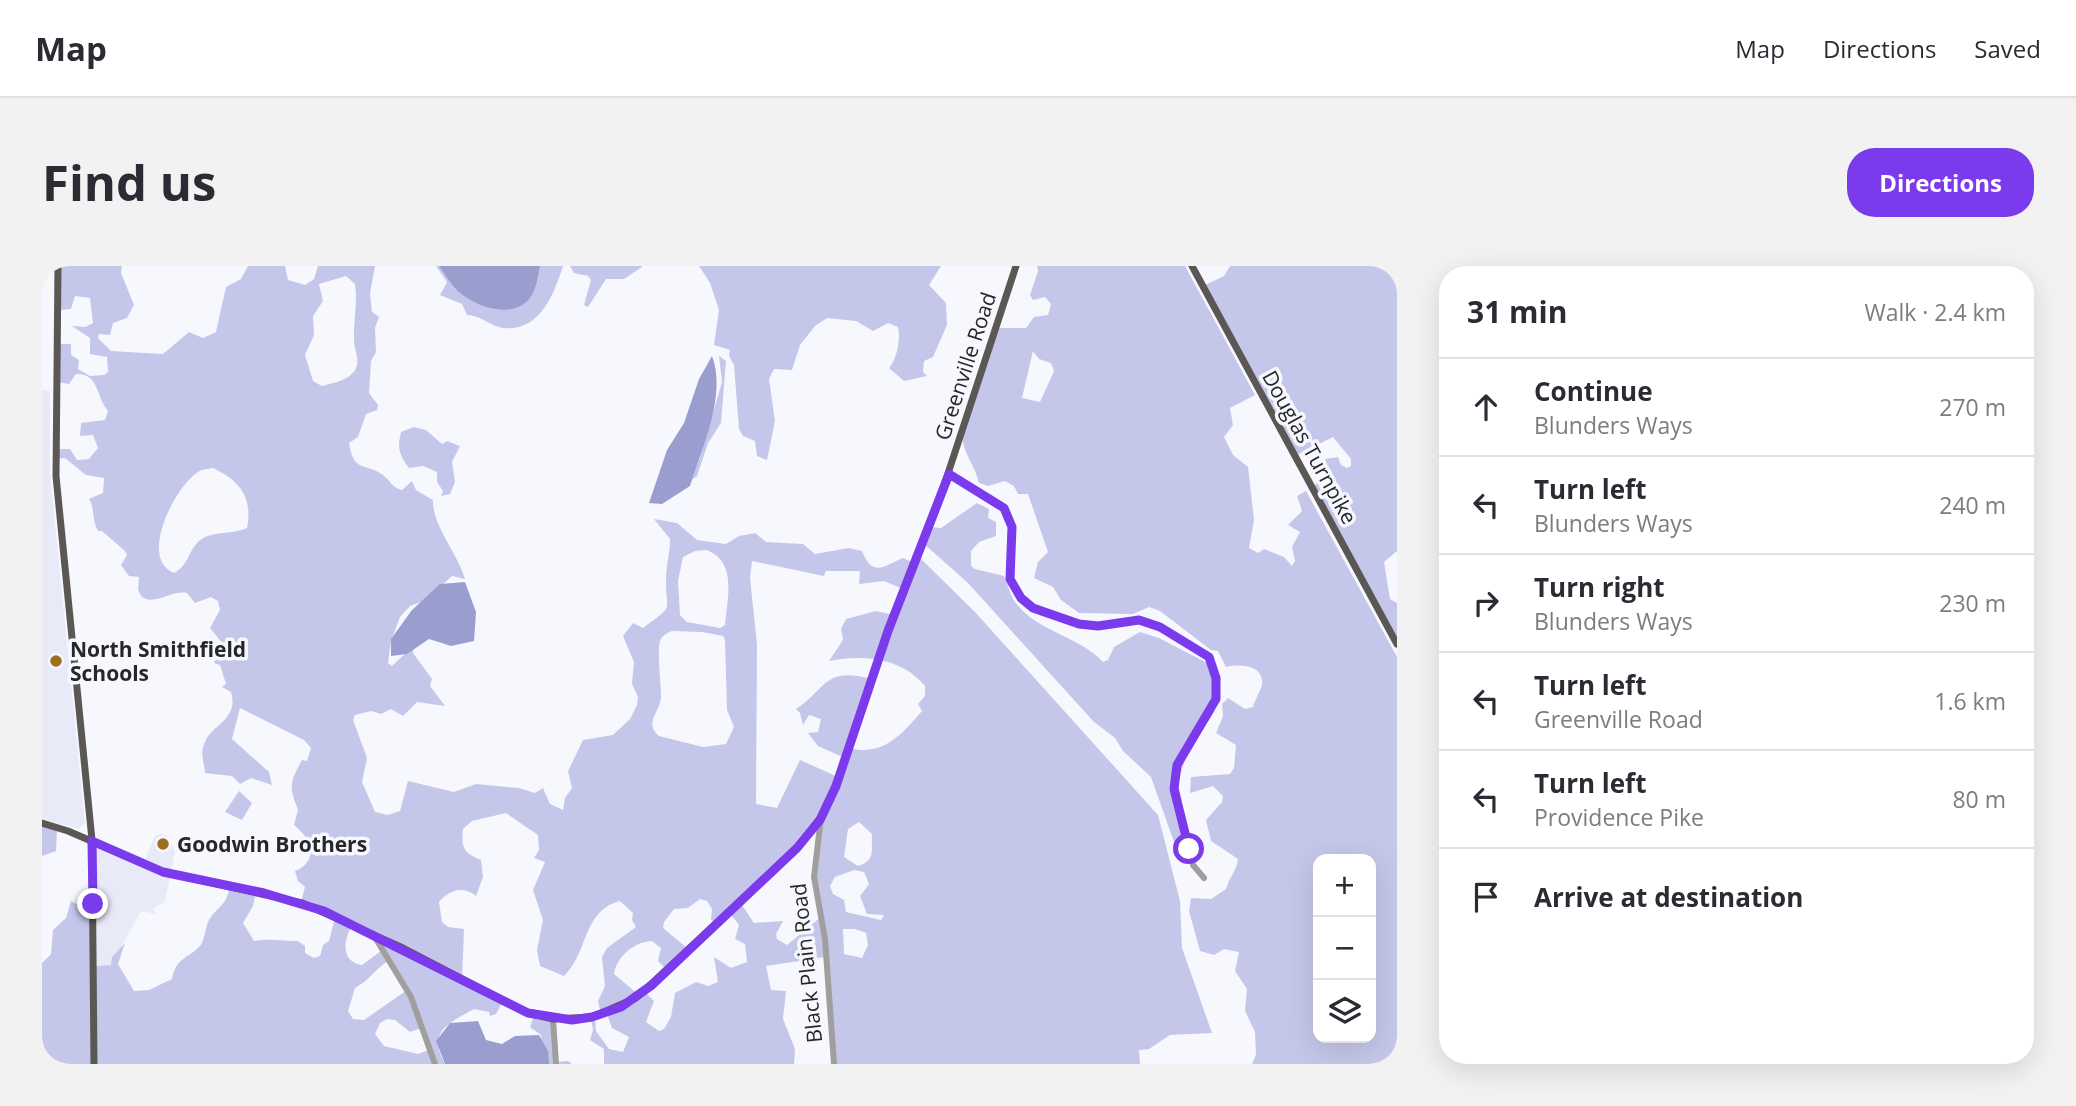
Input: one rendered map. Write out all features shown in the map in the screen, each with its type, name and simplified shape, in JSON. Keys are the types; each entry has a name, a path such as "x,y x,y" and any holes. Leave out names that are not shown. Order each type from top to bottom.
{"main road":[{"path":"58,266 56,476 92,841 94,1064"},
{"name":"Greenville Road","path":"42,824 182,877 302,902 373,934 510,1006 553,1019 592,1017 636,998 797,848 821,817 836,786 888,631 949,474 1016,266"},
{"name":"Douglas Turnpike","path":"1192,266 1397,644"}],"street":[{"path":"949,474 1004,508 1012,527 1010,579 1021,598 1033,608 1079,624 1098,626 1139,620 1160,627 1209,657 1216,678 1216,699 1177,765 1174,789 1193,865 1204,878"},
{"name":"Black Plain Road","path":"821,817 814,877 825,939 834,1064"},
{"path":"373,934 411,998 435,1064"},
{"path":"553,1019 556,1064"}],"shaded area":[{"path":"59,266 122,266 121,273 134,305 127,318 113,323 110,335 99,334 98,338 111,351 163,354 189,332 203,338 216,332 226,287 241,279 248,266 285,266 288,280 305,285 314,279 318,266 375,266 370,293 372,312 379,317 375,328 376,352 371,361 369,393 378,405 377,410 366,414 358,437 349,443 351,453 358,464 378,472 396,487 402,490 412,481 416,490 433,500 441,529 465,579 452,576 426,600 410,606 400,617 391,641 388,663 392,666 414,645 413,653 432,679 430,686 445,706 417,702 403,716 391,709 381,714 371,711 355,715 353,720 367,758 362,782 375,812 388,815 400,811 408,781 454,792 476,784 519,788 535,793 543,788 550,804 563,810 565,798 572,788 568,771 583,740 613,735 630,719 637,705 638,697 632,684 634,662 623,636 633,623 643,628 664,611 667,604 666,574 670,539 654,519 677,523 697,540 726,544 739,536 755,533 766,542 803,544 815,554 849,548 862,551 871,565 880,568 903,558 914,563 918,556 975,612 1158,815 1180,901 1182,948 1212,1033 1170,1035 1149,1049 1139,1050 1140,1064 834,1064 825,957 766,966 771,990 786,991 783,1019 795,1049 794,1064 604,1064 604,1049 590,1040 593,1030 591,1019 595,1018 596,1031 609,1049 623,1052 629,1037 612,1028 607,1014 601,1014 598,1001 605,986 602,957 607,948 636,927 632,920 633,913 620,901 599,914 592,923 578,956 564,976 540,966 537,950 543,920 533,890 545,862 534,858 539,850 538,835 506,813 472,821 463,829 465,849 481,860 483,877 476,896 456,890 439,902 442,922 448,927 464,929 462,981 502,1003 496,1014 490,1016 489,1012 474,1009 443,1030 438,1044 445,1064 42,1064 42,963 51,954 53,930 66,918 71,901 81,906 93,905 94,966 111,965 112,957 125,943 118,964 134,991 149,990 172,979 179,962 202,943 209,920 224,902 229,888 256,892 253,906 243,923 254,941 298,941 305,946 305,953 314,958 320,956 323,945 329,941 335,918 301,902 305,887 298,881 295,871 307,862 311,850 306,838 294,825 298,810 292,785 302,760 307,761 311,748 304,740 240,708 232,739 269,772 272,785 251,778 240,784 232,776 205,773 202,753 204,744 228,715 233,701 231,692 222,687 226,684 220,665 214,663 223,644 210,628 220,610 218,601 211,597 195,603 187,593 153,600 142,597 138,590 139,577 129,576 121,565 127,555 125,551 102,531 98,531 96,526 89,499 103,493 104,478 86,475 65,458 56,459 56,449 70,449 77,460 89,459 98,448 93,435 80,436 81,423 105,420 108,411 89,377 76,374 69,384 57,382 58,344 71,344 71,355 79,360 78,369 90,376 108,372 107,357 90,354 90,338 72,326 85,327 93,323 90,298 75,296 71,309 59,310","holes":["346,276 355,284 354,340 357,365 354,372 346,378 322,386 313,381 305,355 314,335 313,316 323,301 319,284","213,468 231,478 242,491 248,507 247,528 203,538 182,567 174,573 164,565 159,553 164,522 179,492 200,471","706,550 716,555 727,572 725,625 720,628 687,622 680,615 678,581 683,557 695,551","752,561 824,576 826,571 860,571 859,584 884,581 905,590 894,615 876,611 846,619 841,629 843,640 829,661 869,658 905,669 925,686 925,696 918,704 922,711 891,742 872,749 849,748 872,679 844,675 827,682 796,709 803,725 809,715 821,719 818,732 808,733 818,746 845,758 838,777 800,760 777,808 756,804 757,644 750,578","672,631 702,632 723,636 727,710 734,727 726,744 703,747 659,736 654,731 653,721 661,696 659,645 666,634","820,822 815,893 821,917 787,945 777,939 776,934 783,921 754,923 740,902","859,822 872,834 872,850 868,861 858,866 844,857 848,829","854,870 864,872 869,884 860,896 867,914 884,915 881,920 846,912 844,900 833,894 830,886 835,877","700,899 707,901 712,909 711,920 716,923 729,912 739,925 735,939 745,944 747,962 731,968 714,957 718,982 708,986 696,982 675,993 671,1017 664,1029 659,1031 646,1022 654,1001 645,992 639,995 614,974 627,951 652,941 661,948 658,961 667,970 687,948 663,928 664,922 674,909 688,908","352,926 375,936 381,951 362,965 355,963 347,955 347,938","843,929 866,933 868,945 862,958 844,954","388,961 407,990 364,1020 353,1019 348,1011 355,988","387,1019 395,1020 410,1032 422,1028 429,1050 418,1054 384,1046 375,1034 380,1023"]},
{"path":"436,266 563,266 550,299 536,318 516,328 503,328 467,315 462,304 440,295 447,282"},
{"path":"439,266 540,266 533,293 527,302 518,307 498,309 467,298 453,286"},
{"path":"570,266 642,267 624,279 606,279 588,307 584,305 591,280 588,276 574,273"},
{"path":"699,266 941,266 929,285 946,303 947,325 933,357 924,361 923,372 927,376 904,381 889,368 898,348 898,327 888,323 873,331 856,321 827,318 815,326 800,345 792,370 774,369 769,379 775,421 767,460 757,456 755,441 743,436 739,429 734,365 729,356 730,350 714,345 719,310 710,283"},
{"path":"1037,266 1185,266 1255,395 1230,408 1233,425 1224,437 1233,455 1248,467 1254,520 1249,548 1258,553 1264,549 1284,557 1292,566 1295,561 1292,547 1300,532 1288,525 1302,511 1297,496 1306,491 1397,657 1397,1064 1252,1064 1256,1055 1255,1032 1245,1011 1247,989 1235,971 1239,952 1224,949 1214,955 1200,951 1189,911 1191,898 1211,899 1226,889 1238,859 1211,841 1206,820 1222,802 1223,796 1213,786 1190,793 1191,777 1230,774 1234,768 1236,745 1216,733 1223,716 1222,704 1228,698 1245,709 1253,707 1262,677 1259,672 1249,667 1226,667 1218,651 1211,650 1160,611 1149,607 1133,614 1079,613 1061,600 1053,587 1034,578 1038,562 1048,552 1028,494 1018,494 1014,486 1005,481 988,486 979,483 962,438 966,417 998,328 1026,328 1034,317 1048,315 1051,304 1045,297 1033,300 1030,295 1038,271","holes":["1033,351 1039,359 1051,363 1054,371 1040,402 1022,398"]},
{"path":"1230,266 1397,266 1397,551 1384,562 1390,599 1397,603 1397,638 1314,485 1330,474 1325,459 1338,457 1341,465 1347,468 1351,466 1351,459 1333,437 1297,455 1205,285 1224,276"},
{"path":"712,356 717,387 715,404 690,486 662,504 649,503 667,450 684,423 699,379"},
{"path":"719,356 726,361 721,423 708,443 697,476 690,481 700,458 722,382"},
{"name":"North Smithfield Schools","path":"42,390 50,391 50,474 85,823 79,829 42,819"},
{"path":"414,427 426,430 442,444 447,441 460,446 452,462 455,482 450,494 441,496 443,491 437,482 437,472 423,466 409,468 403,459 399,447 401,432"},
{"path":"977,503 989,509 988,518 996,522 996,536 979,542 971,551 971,566 1004,576 1015,602 1035,620 1082,646 1103,662 1108,660 1114,647 1140,632 1159,638 1209,664 1219,695 1214,712 1186,757 1178,782 1188,834 1174,842 1151,777 1123,751 1115,738 1094,722 968,583 923,543 929,527 941,528"},
{"path":"465,582 476,612 474,641 451,646 429,639 407,654 391,656 391,639 412,610 440,584"},
{"path":"239,791 252,803 242,820 225,812"},
{"path":"42,825 57,829 56,851 42,856"},
{"path":"162,833 168,836 175,852 165,902 153,908 156,914 141,911 111,965 94,966 92,842 143,865 155,836"},
{"path":"534,1016 553,1020 557,1062 568,1061 572,1064 544,1064 541,1035 530,1027"},
{"path":"478,1021 486,1040 502,1044 515,1036 539,1035 548,1051 549,1064 445,1064 436,1041 450,1023"}],"place":[{"name":"North Smithfield Schools","path":"56,661"},
{"name":"Goodwin Brothers","path":"163,844"}],"route":[{"path":"93,904 92,841 163,872 302,902 403,948 461,981 528,1013 572,1020 592,1017 621,1007 652,985 709,928 797,848 820,820 836,786 888,631 949,474 1004,508 1012,527 1010,579 1021,598 1033,608 1079,624 1098,626 1139,620 1160,627 1209,657 1216,678 1216,699 1205,722 1177,765 1174,789 1189,849"}]}
